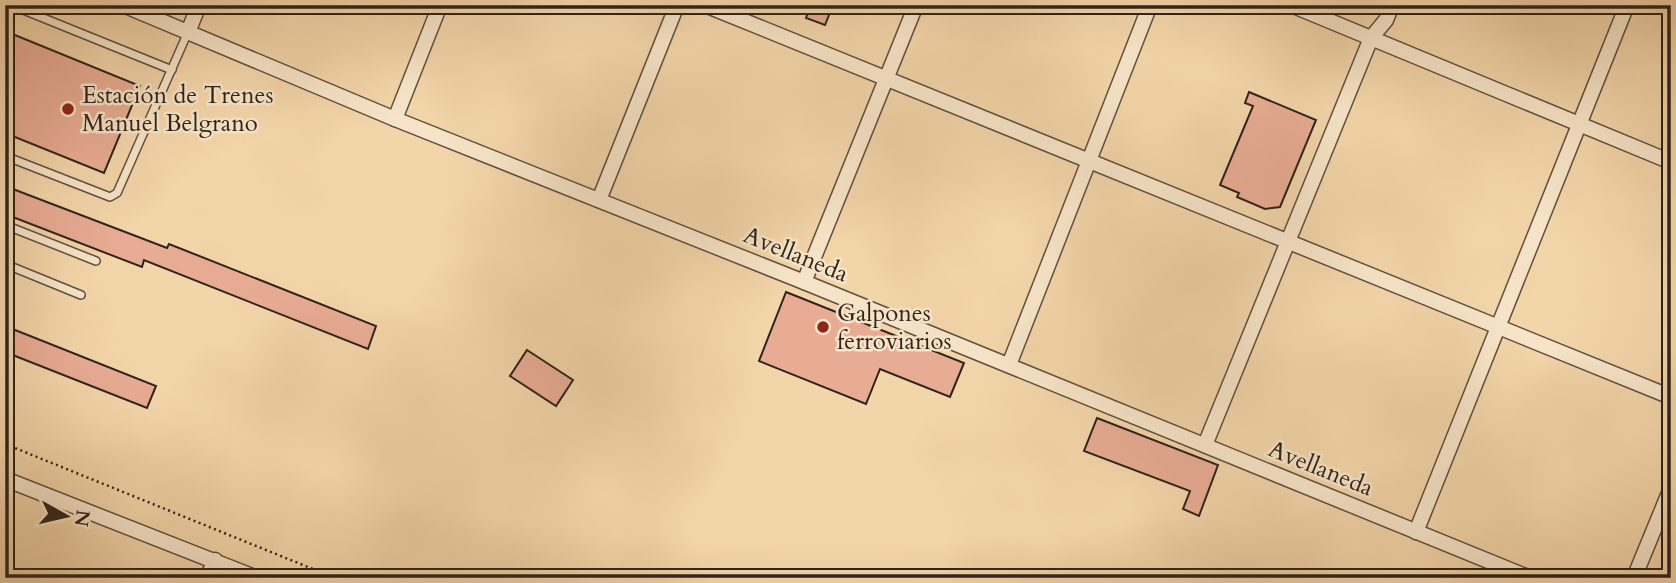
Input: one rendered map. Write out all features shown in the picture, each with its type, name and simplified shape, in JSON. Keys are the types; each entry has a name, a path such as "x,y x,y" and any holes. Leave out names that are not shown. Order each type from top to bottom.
{"street":[{"name":"Avellaneda","path":"123,5 395,119 804,282 1530,578"},
{"path":"188,32 199,5"},
{"path":"395,119 440,5"},
{"path":"599,200 677,5"},
{"path":"705,5 1671,397"},
{"path":"804,282 916,5"},
{"path":"1009,365 1150,5"},
{"path":"1291,5 1671,162"},
{"path":"1205,445 1371,38 1386,20 1392,5"},
{"path":"1416,531 1627,5"},
{"path":"7,485 215,560 257,578"},
{"path":"1634,578 1671,488"},
{"path":"207,578 215,560"}],"lane":[{"path":"11,5 172,70"},
{"path":"5,156 110,197 122,186 188,32"},
{"path":"5,225 96,261"},
{"path":"5,264 80,295"}],"path":[{"path":"5,444 335,578"}],"building":[{"path":"811,5 833,5 825,25 806,18"},
{"name":"Estación de Trenes Manuel Belgrano","path":"5,31 140,86 104,173 5,133"},
{"path":"1249,92 1316,120 1280,207 1265,209 1237,197 1239,193 1220,185 1253,106 1245,103"},
{"path":"5,186 167,248 169,244 376,326 368,349 144,260 142,267 5,214"},
{"name":"Galpones ferroviarios","path":"786,292 964,363 950,397 880,369 866,404 759,361"},
{"path":"5,326 156,386 147,408 5,352"},
{"path":"527,350 573,380 556,406 510,376"},
{"path":"1097,418 1218,465 1199,516 1183,509 1190,491 1084,451"}],"place":[{"name":"Estación de Trenes Manuel Belgrano","path":"68,109"},
{"name":"Galpones ferroviarios","path":"823,327"}]}
